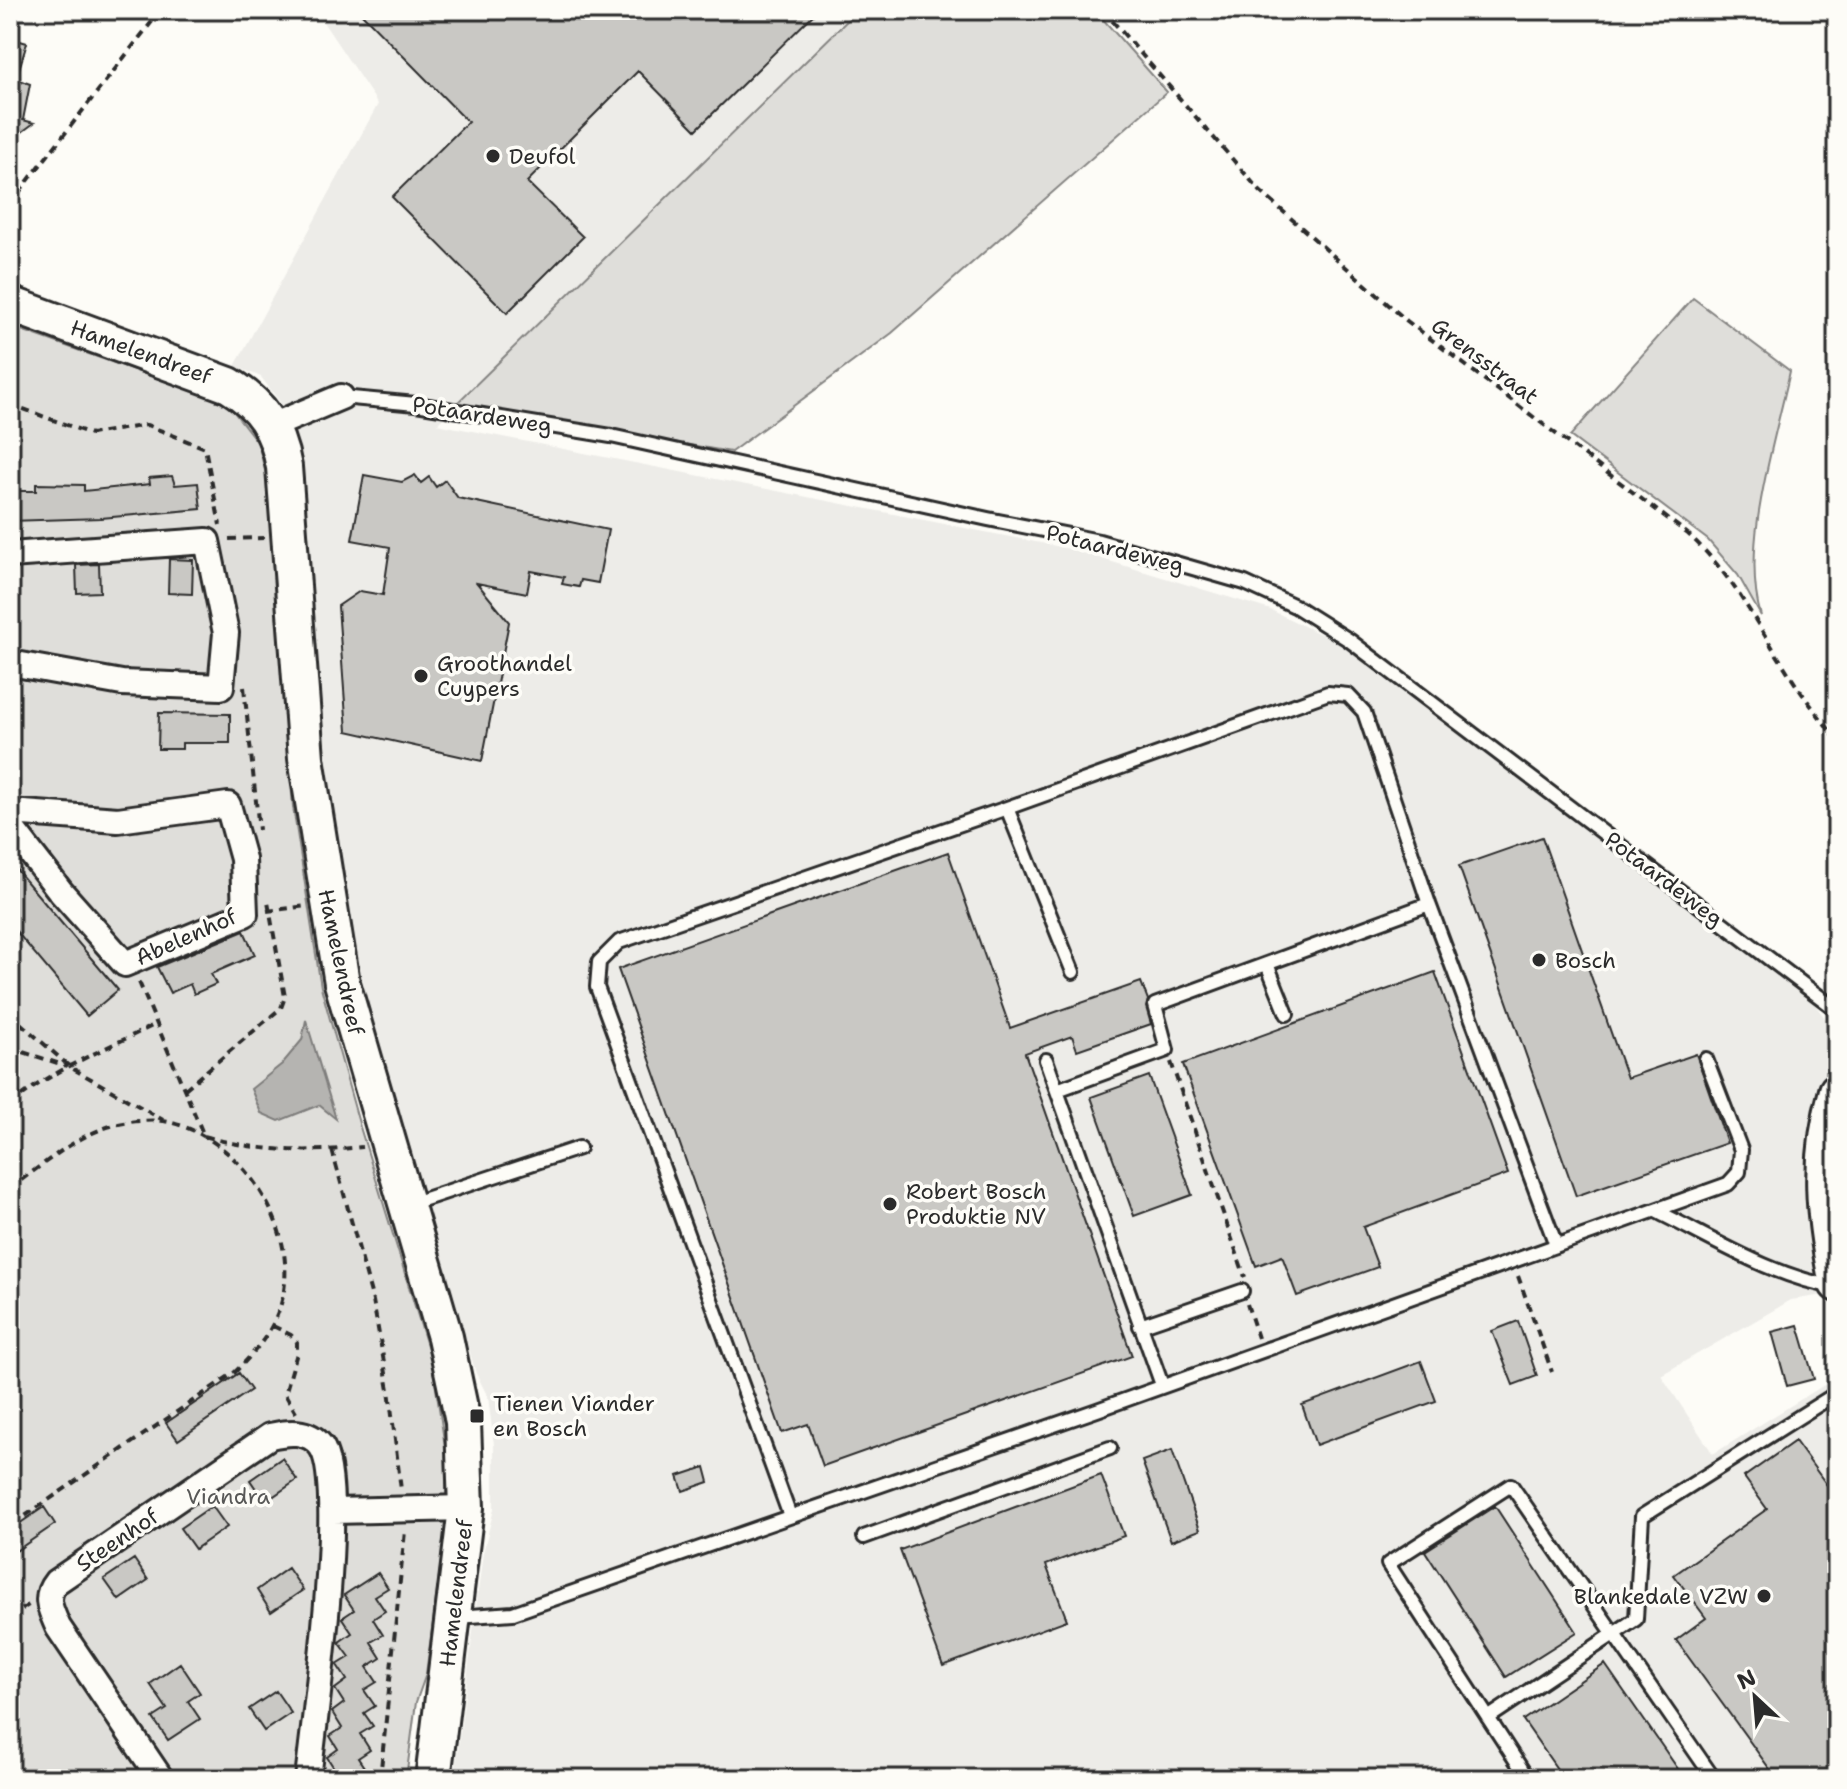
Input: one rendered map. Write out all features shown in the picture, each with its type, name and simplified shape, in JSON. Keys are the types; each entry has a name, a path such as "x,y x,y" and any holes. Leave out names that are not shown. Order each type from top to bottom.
{"street":[{"name":"Hamelendreef","path":"10,304 229,385 257,405 272,426 284,467 306,758 330,916 348,1007 445,1337 463,1422 466,1508 433,1779"},
{"name":"Potaardeweg","path":"272,426 341,397"},
{"path":"10,555 207,541 226,633 221,687 122,683 10,663"},
{"name":"Abelenhof","path":"10,812 118,820 228,805 243,859 245,914 125,964 61,892 10,826"},
{"path":"1837,1091 1823,1160 1826,1233 1837,1286"},
{"path":"290,1431 306,1435 319,1443 326,1456 333,1511 308,1779"},
{"name":"Steenhof","path":"161,1779 58,1627 48,1605 49,1591 56,1582 270,1436 290,1431"},
{"path":"333,1511 466,1508"}],"lane":[{"name":"Potaardeweg","path":"341,397 416,404 611,436 1099,541 1245,583 1295,606 1349,640 1837,1010"},
{"path":"790,1516 597,987 599,962 619,942 1328,693 1348,695 1364,712 1429,904 1556,1245"},
{"path":"1007,808 1073,972"},
{"path":"1057,1090 1167,1050 1155,1005 1429,904"},
{"path":"1267,964 1287,1014"},
{"path":"454,1617 513,1613 1082,1416 1728,1184 1739,1172 1741,1150 1706,1059"},
{"path":"1046,1060 1162,1385"},
{"path":"406,1205 579,1148"},
{"path":"1656,1211 1810,1283 1837,1286"},
{"path":"1140,1326 1242,1291"},
{"path":"1488,1718 1636,1619 1642,1516 1837,1393"},
{"path":"864,1537 1110,1448"},
{"path":"1528,1779 1388,1564 1511,1485 1714,1779"}],"path":[{"path":"10,204 161,10"},
{"name":"Grensstraat","path":"1103,10 1260,191 1407,321 1688,534 1711,555 1744,599 1786,671 1837,740"},
{"path":"233,539 257,538"},
{"path":"276,910 300,907"},
{"path":"10,1521 25,1516 235,1372 255,1353 273,1326 283,1294 285,1267 271,1211 238,1163 204,1136 138,979 125,964"},
{"path":"10,1014 70,1067 165,1121 204,1136 241,1147 292,1152 371,1147"},
{"path":"10,1105 27,1091 70,1067 158,1023"},
{"path":"10,1048 70,1067"},
{"path":"1167,1050 1246,1275 1242,1291 1263,1351"},
{"path":"10,1188 92,1133 115,1125 165,1121"},
{"path":"332,1150 373,1301 389,1390 404,1509 405,1527 380,1779"},
{"path":"1513,1260 1552,1372"},
{"path":"273,1326 291,1335 297,1342 297,1353 285,1394 296,1411 290,1431"}],"shaded area":[{"path":"315,10 858,10 437,424 1066,548 1271,610 1343,645 1800,985 1834,1030 1837,1051 1837,1062 1818,1130 1830,1294 1791,1300 1661,1375 1713,1454 1837,1377 1837,1779 454,1779 483,1553 494,1509 494,1445 488,1397 476,1373 376,1040 357,954 320,732 297,440 286,410 261,377 235,366 378,104"},
{"path":"306,1020 336,1119 319,1105 279,1121 261,1113 251,1089 282,1064 302,1040"}],"green space":[{"path":"858,10 1095,10 1167,92 892,333 731,452 455,405"},
{"path":"1693,298 1790,371 1757,526 1756,588 1761,616 1738,575 1708,540 1570,436"},
{"name":"Viandra","path":"10,326 227,403 258,443 268,482 293,807 321,987 432,1362 446,1453 446,1523 426,1674 416,1702 406,1779 10,1779"}],"building":[{"name":"Deufol","path":"358,10 818,10 696,130 638,71 527,182 583,237 507,313 392,197 468,122"},
{"path":"10,38 27,43 16,79 30,84 23,120 34,123 18,135 14,149 10,148"},
{"path":"364,475 402,482 415,475 421,483 429,477 436,487 445,480 458,498 608,530 598,583 581,580 579,587 562,584 564,577 531,571 527,593 477,583 509,622 482,761 347,731 338,606 360,591 383,595 390,547 352,540"},
{"path":"172,476 175,485 198,483 201,509 101,518 10,521 13,491 36,491 36,484 84,485 84,491 150,484 149,478"},
{"path":"169,559 193,560 192,594 168,593"},
{"path":"99,564 100,592 77,593 76,565"},
{"path":"159,713 230,714 230,743 182,743 182,749 158,749"},
{"name":"Bosch","path":"1542,837 1627,1078 1696,1054 1727,1143 1576,1196 1459,866"},
{"name":"Robert Bosch Produktie NV","path":"948,852 1010,1028 1141,982 1148,1000 1146,1007 1151,1024 1077,1050 1072,1036 1025,1053 1132,1356 823,1466 808,1424 782,1433 618,969"},
{"path":"10,862 118,990 87,1016 10,924"},
{"path":"244,931 255,955 211,974 216,984 194,994 190,984 170,993 157,967"},
{"path":"1435,972 1508,1174 1363,1227 1378,1267 1297,1296 1282,1256 1256,1266 1183,1064"},
{"path":"1149,1076 1192,1195 1134,1216 1091,1097"},
{"path":"1518,1321 1537,1376 1513,1385 1492,1331"},
{"path":"1798,1325 1814,1379 1787,1386 1772,1332"},
{"path":"1421,1361 1436,1401 1316,1445 1302,1405"},
{"path":"239,1373 251,1390 178,1440 166,1423"},
{"name":"Blankedale VZW","path":"1795,1441 1837,1499 1837,1779 1777,1779 1676,1640 1706,1618 1674,1575 1767,1509 1744,1477"},
{"path":"1172,1450 1200,1530 1171,1541 1142,1461"},
{"path":"282,1458 297,1480 265,1502 250,1480"},
{"path":"705,1467 709,1482 683,1491 678,1476"},
{"path":"1101,1475 1124,1536 1046,1565 1067,1620 943,1666 900,1550"},
{"path":"212,1506 227,1527 195,1549 180,1528"},
{"path":"1495,1506 1577,1632 1506,1677 1425,1551"},
{"path":"44,1507 55,1524 10,1555 10,1530"},
{"path":"134,1559 148,1580 119,1600 104,1579"},
{"path":"288,1568 303,1590 271,1612 257,1590"},
{"path":"378,1573 388,1588 375,1596 385,1611 373,1619 383,1635 371,1642 381,1658 367,1667 377,1682 364,1690 375,1706 364,1713 373,1726 360,1734 370,1750 358,1758 372,1779 341,1779 327,1757 338,1749 330,1736 342,1728 332,1712 344,1703 335,1689 347,1680 337,1665 350,1657 339,1642 352,1633 342,1618 354,1610 344,1595"},
{"path":"180,1663 200,1693 188,1701 200,1719 168,1740 153,1718 167,1709 150,1684"},
{"path":"1605,1664 1685,1779 1564,1779 1523,1720"},
{"path":"276,1691 291,1713 264,1731 249,1709"}],"place":[{"name":"Deufol","path":"493,156"},
{"name":"Groothandel Cuypers","path":"421,676"},
{"name":"Bosch","path":"1539,960"},
{"name":"Robert Bosch Produktie NV","path":"890,1204"},
{"name":"Tienen Viander en Bosch","path":"477,1416"},
{"name":"Blankedale VZW","path":"1764,1596"}]}
